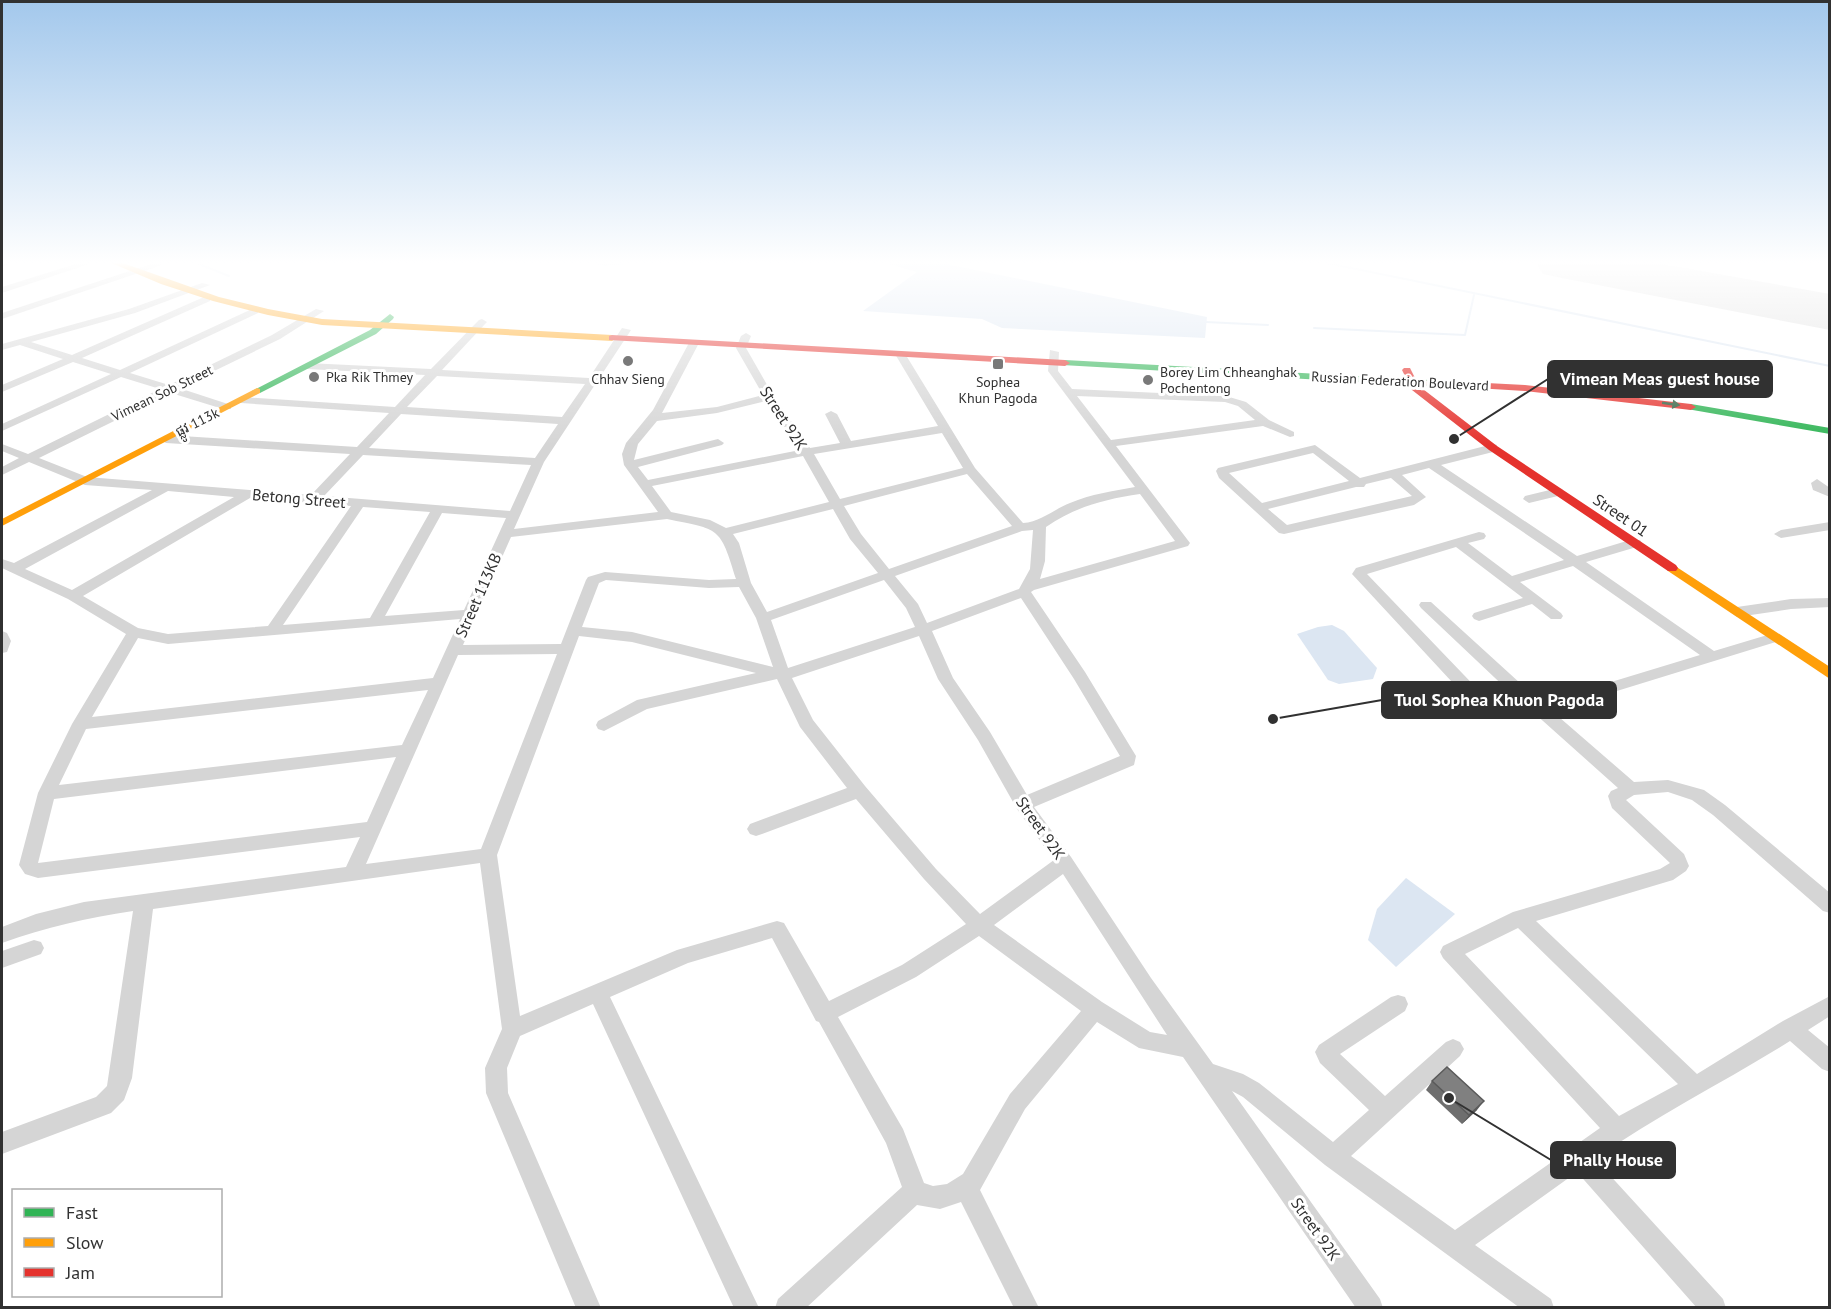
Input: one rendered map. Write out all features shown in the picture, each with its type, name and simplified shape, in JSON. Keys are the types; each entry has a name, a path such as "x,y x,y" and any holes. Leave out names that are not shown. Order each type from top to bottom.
{"main road":[{"name":"ផ្លូវ 113k","path":"2,523 307,366 383,323"},
{"name":"Russian Federation Boulevard","path":"405,323 1409,376 1521,377 1709,398 1830,420"},
{"name":"Russian Federation Boulevard","path":"623,334 694,343 744,341 900,354 1054,357"},
{"name":"Russian Federation Boulevard","path":"1409,376 1602,395 1711,410 1830,431"},
{"name":"Street 01","path":"1409,376 1415,388 1493,448 1830,674"}],"street":[{"path":"2,347 24,343 91,323"},
{"path":"2,389 152,323"},
{"path":"2,428 229,323"},
{"name":"Vimean Sob Street","path":"2,471 276,338 302,323"},
{"path":"314,499 478,327"},
{"name":"Street 113KB","path":"353,872 538,462 623,334"},
{"name":"Street 92K","path":"744,341 741,348 769,398 807,452 834,504 855,536 887,572 913,607 946,679 984,736 1023,804 1065,862 1144,984 1371,1308"},
{"path":"2,355 24,343 227,407"},
{"path":"668,515 630,465 627,453 630,445 653,418 694,343"},
{"path":"900,354 943,429 970,470 1020,527"},
{"path":"604,725 643,704 777,674 924,629 1028,589 1183,543 1053,371 1054,357"},
{"path":"307,366 592,381"},
{"path":"1070,392 1226,399 1242,404 1264,422 1290,434"},
{"path":"653,418 717,410 769,398"},
{"path":"241,400 565,421"},
{"path":"831,414 847,445"},
{"path":"1107,444 1264,422"},
{"path":"644,484 807,452 943,429"},
{"path":"166,439 538,462"},
{"path":"630,465 718,443"},
{"name":"Betong Street","path":"2,447 84,481 514,514"},
{"path":"1258,508 1360,484 1393,473 1493,448"},
{"path":"1360,484 1315,449 1222,471 1223,476 1278,527 1290,530 1410,502 1420,497 1393,473"},
{"path":"1430,463 1712,657"},
{"path":"725,532 970,470"},
{"path":"1830,482 1817,483 1817,487 1830,494"},
{"path":"8,566 167,487"},
{"path":"763,618 887,572 1020,527 1039,526 1069,506 1093,498 1143,489"},
{"path":"1529,499 1558,492"},
{"path":"73,596 247,494"},
{"path":"271,632 360,502"},
{"path":"374,623 438,509"},
{"path":"506,534 668,515 705,523 725,532 732,543 744,583 763,618 777,674 806,723 859,791 930,874 979,925 1095,1010 1146,1041 1189,1048"},
{"path":"1028,589 1040,558 1039,526"},
{"path":"1781,534 1830,526"},
{"path":"1479,536 1361,571 1359,574 1483,705 1528,698"},
{"path":"1458,542 1556,616"},
{"path":"1510,581 1635,543"},
{"path":"8,566 73,596 134,632 168,639 470,614"},
{"path":"589,1308 497,1093 496,1068 512,1029 488,855 593,580 605,576 709,584 744,583"},
{"path":"1023,804 1128,762 1128,756 1028,589"},
{"path":"1479,616 1534,599"},
{"path":"1737,612 1791,604 1830,602"},
{"path":"1426,605 1630,789"},
{"path":"574,631 632,637 715,656 777,674"},
{"path":"134,632 80,724 47,793 28,865 31,869 38,871 373,828"},
{"path":"2,636 4,641 2,648"},
{"path":"1541,709 1774,638"},
{"path":"453,650 567,649"},
{"path":"80,724 438,683"},
{"path":"47,793 408,750"},
{"path":"1617,1130 1450,952 1520,918 1666,875 1680,866 1678,859 1618,803 1617,796 1630,789 1668,786 1698,795 1719,810 1830,905"},
{"path":"756,829 859,791"},
{"path":"2,935 36,922 84,910 488,855"},
{"path":"823,1014 909,971 979,925 1065,862"},
{"path":"2,1143 104,1105 116,1093 121,1078 144,902"},
{"path":"1520,918 1695,1086"},
{"path":"512,1029 684,956 777,929 823,1014 895,1137 915,1191 924,1198 933,1199 966,1187 975,1177 998,1132 1032,1080 1095,1010"},
{"path":"2,960 34,948"},
{"path":"598,993 747,1308"},
{"path":"1384,1110 1327,1056 1326,1052 1398,1004"},
{"path":"1454,1245 1617,1130 1830,1005"},
{"path":"1790,1028 1830,1062"},
{"path":"1333,1157 1453,1049"},
{"path":"1208,1073 1235,1081 1251,1090 1333,1157 1542,1308"},
{"path":"1579,1158 1714,1308"},
{"path":"966,1187 1027,1308"},
{"path":"787,1308 915,1191"}],"shaded area":[{"path":"991,323 1206,323 1205,338 1002,328"},
{"path":"1332,625 1344,631 1377,668 1373,679 1339,684 1328,680 1297,634"},
{"path":"1406,878 1455,914 1396,967 1368,940 1377,909"}],"building":[{"path":"1447,1067 1484,1101 1469,1115 1432,1081"}],"waterway":[{"path":"1228,323 1268,325"},
{"path":"1314,328 1465,335 1468,323"},
{"path":"1620,323 1830,366"}],"traffic: fast":[{"path":"257,391 373,332 383,323"},
{"path":"1065,363 1429,383"},
{"path":"1691,407 1830,431"}],"traffic: slow":[{"path":"342,323 612,338"},
{"path":"2,523 257,391"},
{"path":"1672,568 1830,674"}],"traffic: jam":[{"path":"612,338 1065,363"},
{"path":"1407,370 1415,388 1493,448 1672,568"},
{"path":"1429,383 1525,388 1691,407"}],"place":[{"name":"Chhav Sieng","path":"628,361"},
{"name":"Sophea Khun Pagoda","path":"998,364"},
{"name":"Pka Rik Thmey","path":"314,377"},
{"name":"Borey Lim Chheanghak Pochentong","path":"1148,380"},
{"name":"Vimean Meas guest house","path":"1454,439"},
{"name":"Tuol Sophea Khuon Pagoda","path":"1273,719"},
{"name":"Phally House","path":"1449,1098"}]}
